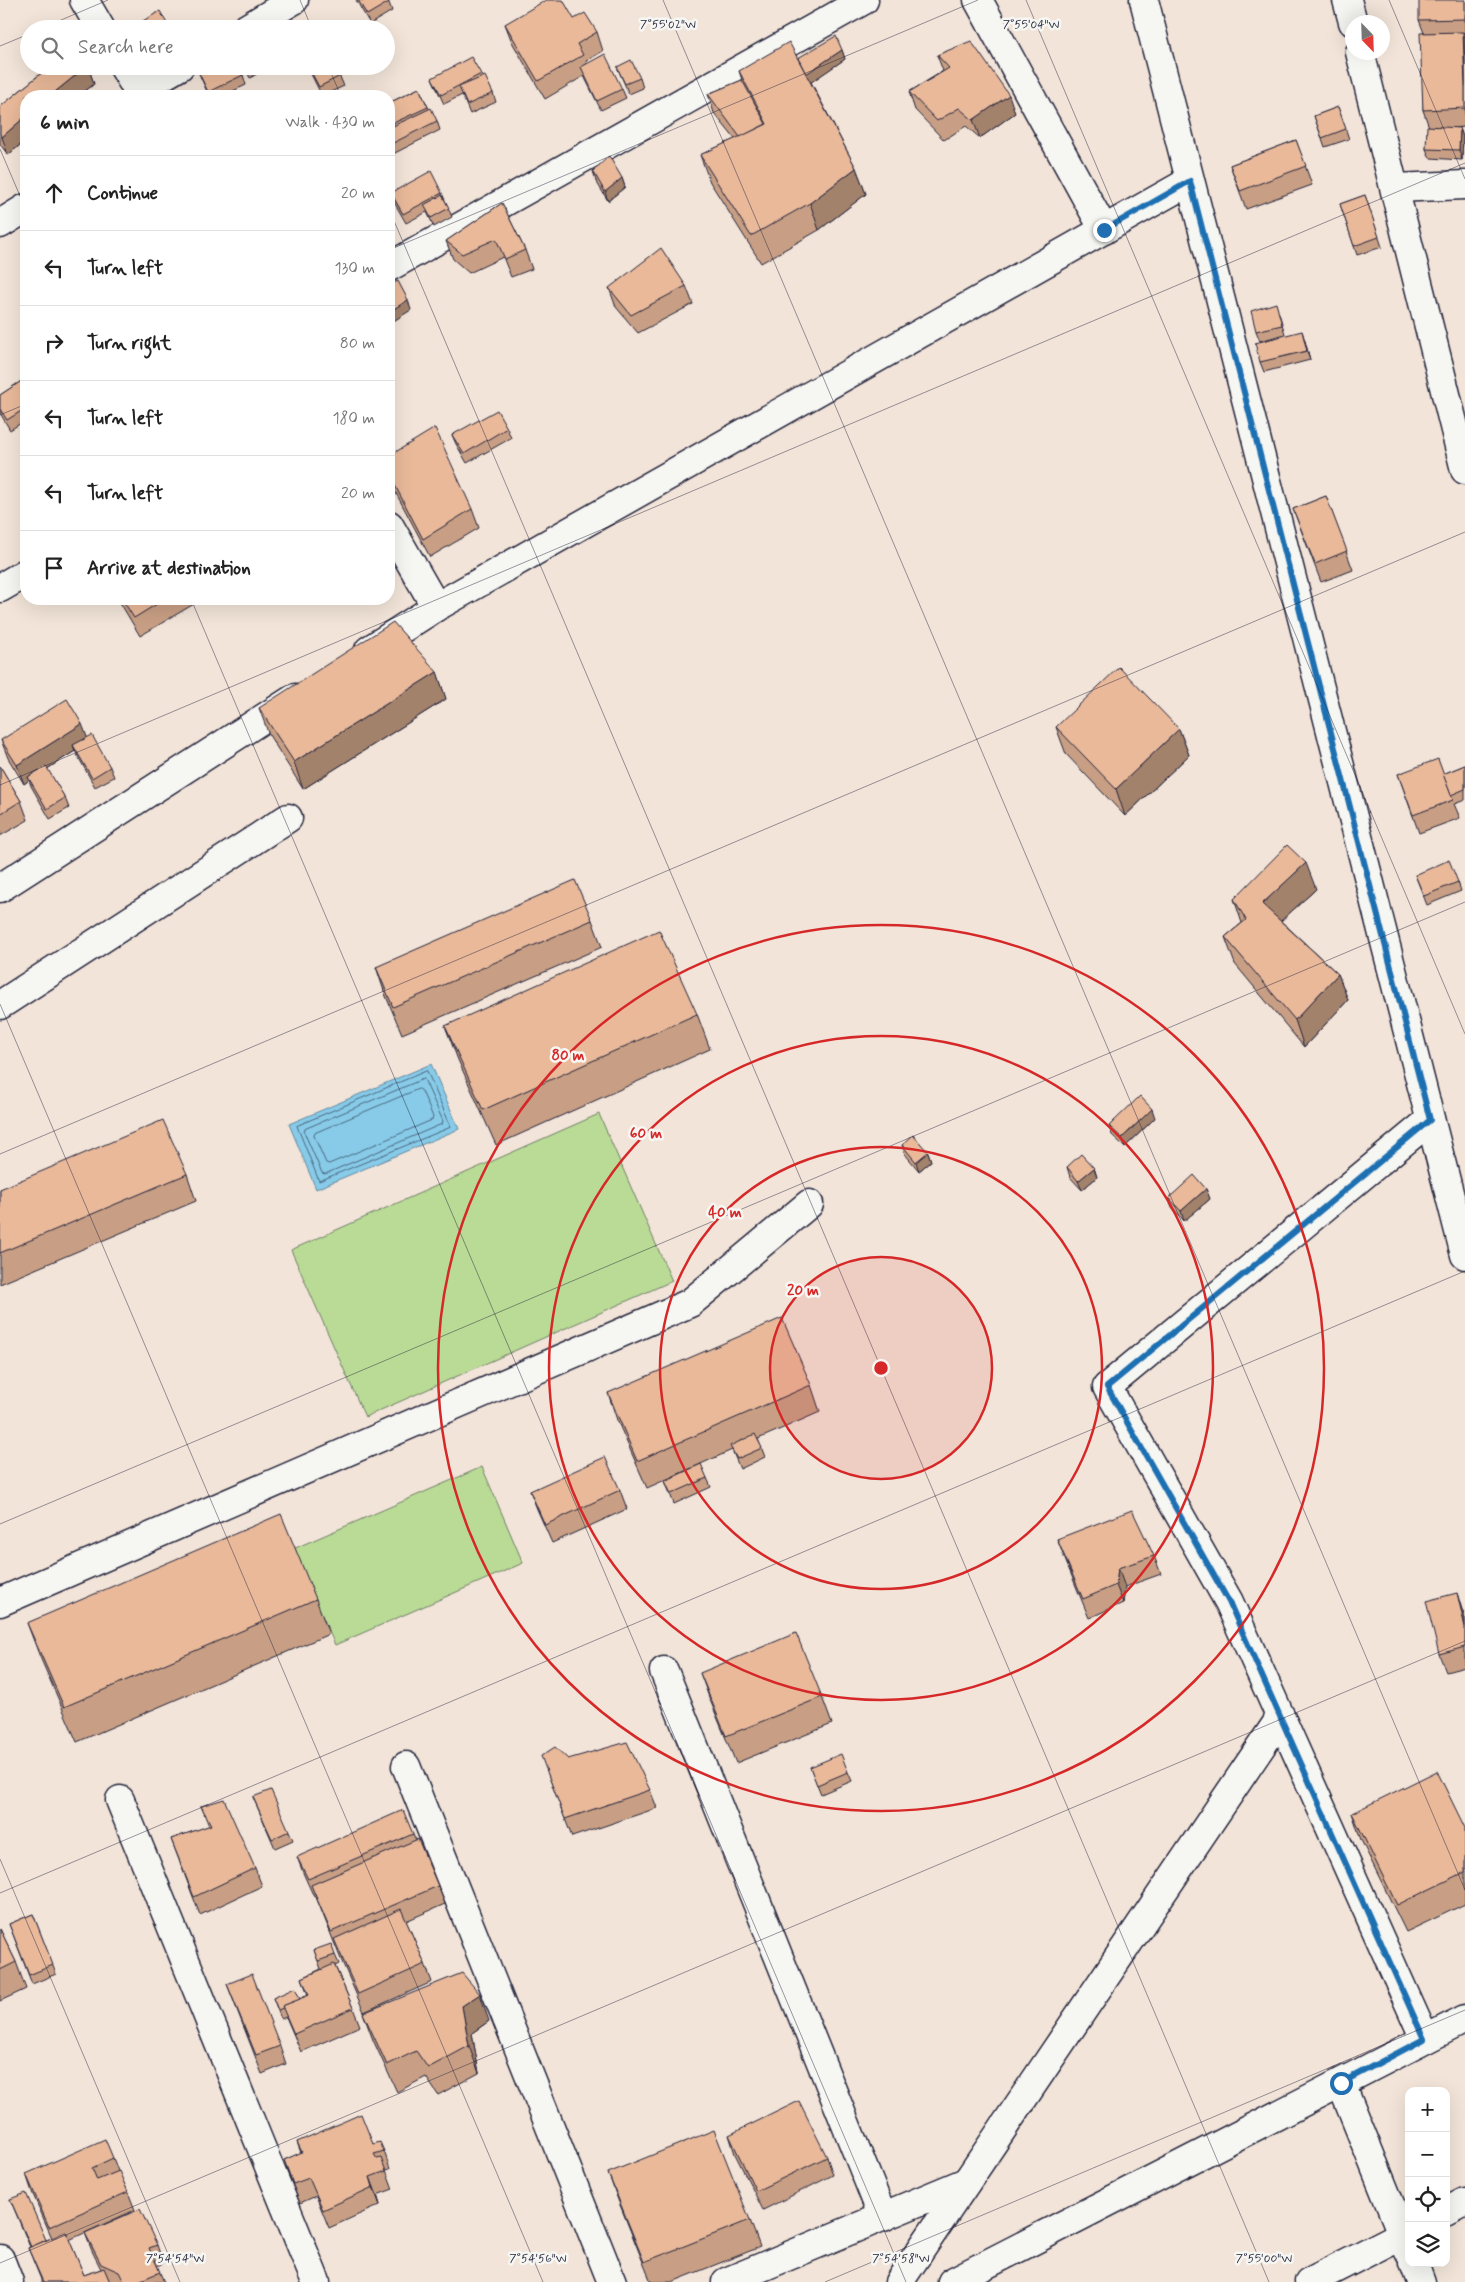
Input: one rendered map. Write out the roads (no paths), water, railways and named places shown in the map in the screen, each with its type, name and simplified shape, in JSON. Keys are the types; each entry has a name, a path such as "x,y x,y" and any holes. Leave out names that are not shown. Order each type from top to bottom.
{"street":[{"path":"84,0 96,20"},
{"path":"260,20 294,0"},
{"path":"395,264 864,0"},
{"path":"978,0 1104,230"},
{"path":"1144,0 1465,1255"},
{"path":"1347,0 1351,15"},
{"path":"1362,60 1465,466"},
{"path":"128,75 137,90"},
{"path":"145,90 167,75"},
{"path":"352,661 436,607 1190,181"},
{"path":"1395,188 1465,185"},
{"path":"0,224 20,212"},
{"path":"395,535 436,607"},
{"path":"0,588 20,576"},
{"path":"0,888 319,683"},
{"path":"0,1005 288,818"},
{"path":"1424,2039 1229,1602 1107,1387 1430,1120"},
{"path":"0,1602 690,1303 809,1204"},
{"path":"664,1671 883,2217"},
{"path":"898,2282 1281,1717"},
{"path":"406,1766 612,2282"},
{"path":"120,1800 316,2282"},
{"path":"952,2282 1465,2019"},
{"path":"1341,2083 1405,2234"},
{"path":"726,2282 966,2182"},
{"path":"1450,2210 1465,2202"},
{"path":"1309,2282 1405,2240"},
{"path":"0,2259 9,2282"},
{"path":"1415,2267 1421,2282"}],"water":[{"path":"431,1064 459,1129 316,1189 289,1124"}]}
